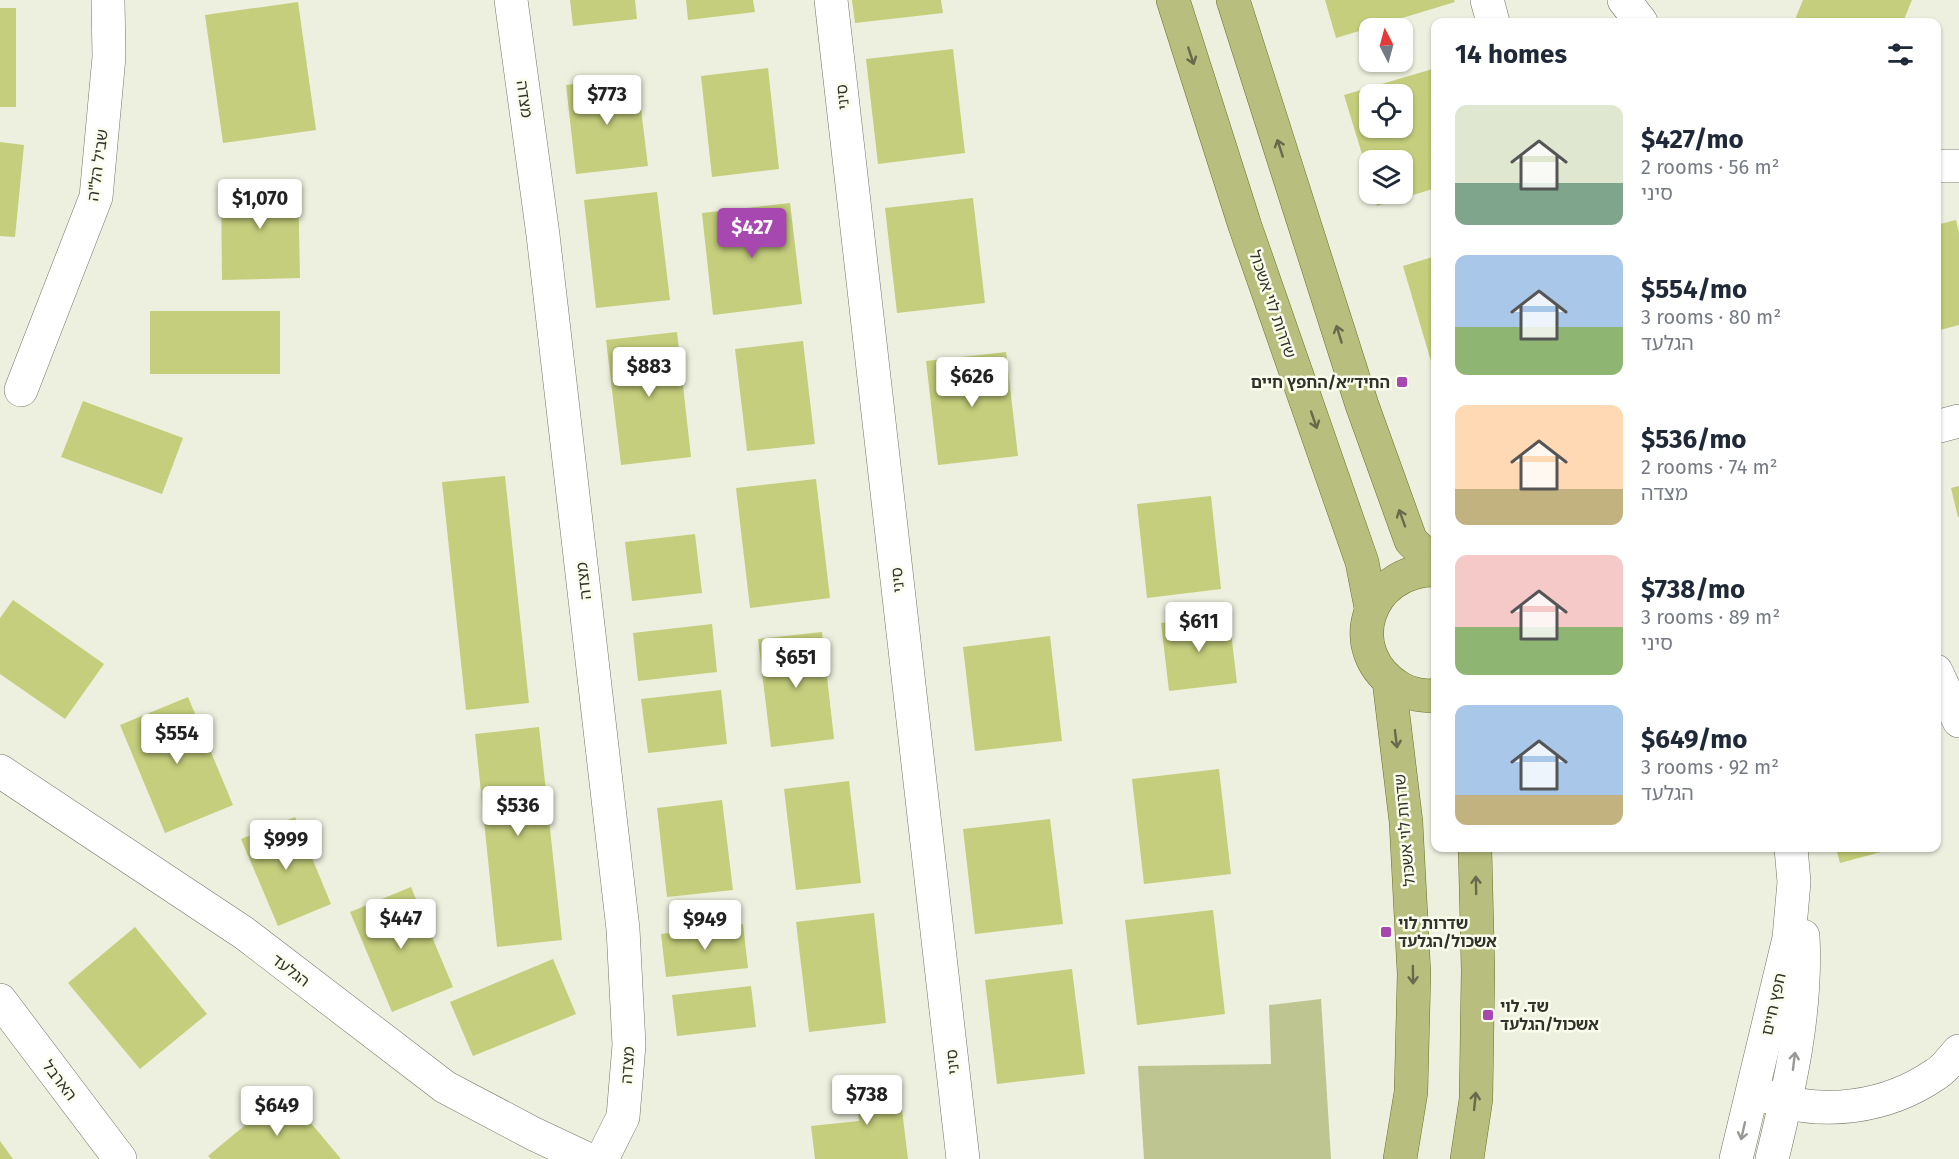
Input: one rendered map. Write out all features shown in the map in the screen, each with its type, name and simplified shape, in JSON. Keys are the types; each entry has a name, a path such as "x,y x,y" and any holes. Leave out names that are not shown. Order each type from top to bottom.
{"main road":[{"name":"שדרות לוי אשכול","path":"1173,0 1245,226 1362,562 1371,608"},
{"path":"1233,0 1377,447 1411,542 1431,560"},
{"path":"1431,570 1421,570 1400,577 1383,590 1371,608 1366,627 1368,647 1376,666 1389,681 1408,692 1431,694"},
{"name":"שדרות לוי אשכול","path":"1389,681 1406,822 1414,974 1411,1092 1400,1159"},
{"path":"1467,1159 1476,1099 1478,970 1475,852"}],"street":[{"name":"שביל הל\"ה","path":"21,390 96,197 109,57 108,0"},
{"name":"מצדה","path":"511,0 543,235 623,929 629,1045 623,1117 602,1159"},
{"name":"סיני","path":"831,0 963,1159"},
{"path":"1487,0 1492,18"},
{"path":"1624,0 1638,18"},
{"path":"1941,166 1959,166"},
{"path":"1941,426 1959,421"},
{"path":"1941,682 1959,721"},
{"name":"הגלעד","path":"0,771 244,933 445,1087 533,1147 587,1159"},
{"name":"חפץ חיים","path":"1736,1159 1789,938 1794,882 1793,852"},
{"name":"חפץ חיים","path":"1772,1159 1791,1081 1804,963 1801,889 1794,852"},
{"name":"הארבל","path":"0,1000 120,1159"},
{"path":"1753,1091 1786,1103 1831,1108 1865,1104 1903,1093 1938,1073 1959,1051"}],"green space":[{"path":"1321,999 1331,1159 1144,1159 1138,1066 1271,1064 1269,1005"}],"building":[{"path":"570,0 635,0 637,19 573,26"},
{"path":"686,0 753,0 755,12 688,20"},
{"path":"852,0 941,0 943,13 855,23"},
{"path":"1325,0 1454,0 1455,2 1402,18 1359,18 1359,31 1336,38"},
{"path":"1803,0 1912,0 1905,18 1796,18"},
{"path":"298,2 316,130 223,143 205,15"},
{"path":"0,8 16,8 16,107 0,107"},
{"path":"953,49 965,153 878,164 866,59"},
{"path":"768,68 779,169 712,177 701,76"},
{"path":"1431,69 1431,190 1413,195 1413,150 1361,150 1344,95 1359,91 1359,138 1413,138 1413,84 1381,84"},
{"path":"637,77 648,166 576,174 566,85"},
{"path":"0,142 24,145 15,237 0,236"},
{"path":"298,180 300,278 222,280 221,181"},
{"path":"657,192 670,300 596,308 584,200"},
{"path":"973,198 985,303 897,313 885,208"},
{"path":"790,203 802,304 713,315 702,213"},
{"path":"1956,220 1959,233 1959,325 1941,330 1941,224"},
{"path":"1431,258 1431,361 1403,266"},
{"path":"150,311 280,311 280,374 150,374"},
{"path":"677,332 691,457 621,465 606,340"},
{"path":"803,341 815,444 747,451 735,349"},
{"path":"1006,352 1018,456 938,465 926,361"},
{"path":"83,401 183,438 162,494 61,457"},
{"path":"505,476 529,703 466,710 442,482"},
{"path":"816,479 830,598 750,608 736,488"},
{"path":"1959,486 1959,517 1958,517 1951,488"},
{"path":"1211,496 1221,589 1147,598 1137,504"},
{"path":"695,534 702,593 632,601 625,542"},
{"path":"13,600 104,664 65,719 0,674 0,618"},
{"path":"1229,615 1237,683 1169,691 1161,623"},
{"path":"712,624 717,672 638,681 633,633"},
{"path":"822,632 834,739 771,747 758,639"},
{"path":"1050,636 1062,741 975,751 963,647"},
{"path":"721,690 727,744 648,753 641,699"},
{"path":"188,697 233,805 165,833 120,725"},
{"path":"539,727 562,940 497,947 475,734"},
{"path":"1219,769 1231,874 1144,884 1132,779"},
{"path":"849,781 861,883 796,890 784,789"},
{"path":"722,800 733,890 667,897 657,808"},
{"path":"295,817 331,904 278,926 241,839"},
{"path":"1050,819 1063,924 975,934 963,829"},
{"path":"1837,852 1881,852 1840,863"},
{"path":"411,887 453,987 392,1012 350,912"},
{"path":"1213,910 1225,1014 1137,1025 1125,920"},
{"path":"874,913 886,1023 809,1032 796,922"},
{"path":"743,924 748,968 666,977 661,934"},
{"path":"135,927 207,1014 140,1069 68,983"},
{"path":"553,959 576,1014 473,1056 450,1002"},
{"path":"1072,969 1085,1074 997,1084 985,980"},
{"path":"751,986 756,1027 677,1036 672,995"},
{"path":"898,1077 908,1159 815,1159 811,1126 859,1121 854,1082"},
{"path":"285,1092 341,1159 211,1159 208,1156"},
{"path":"0,1141 13,1159 0,1159"}],"place":[{"name":"החיד״א/החפץ חיים","path":"1402,382"},
{"name":"שדרות לוי אשכול/הגלעד","path":"1386,932"},
{"name":"שד. לוי אשכול/הגלעד","path":"1488,1015"}]}
